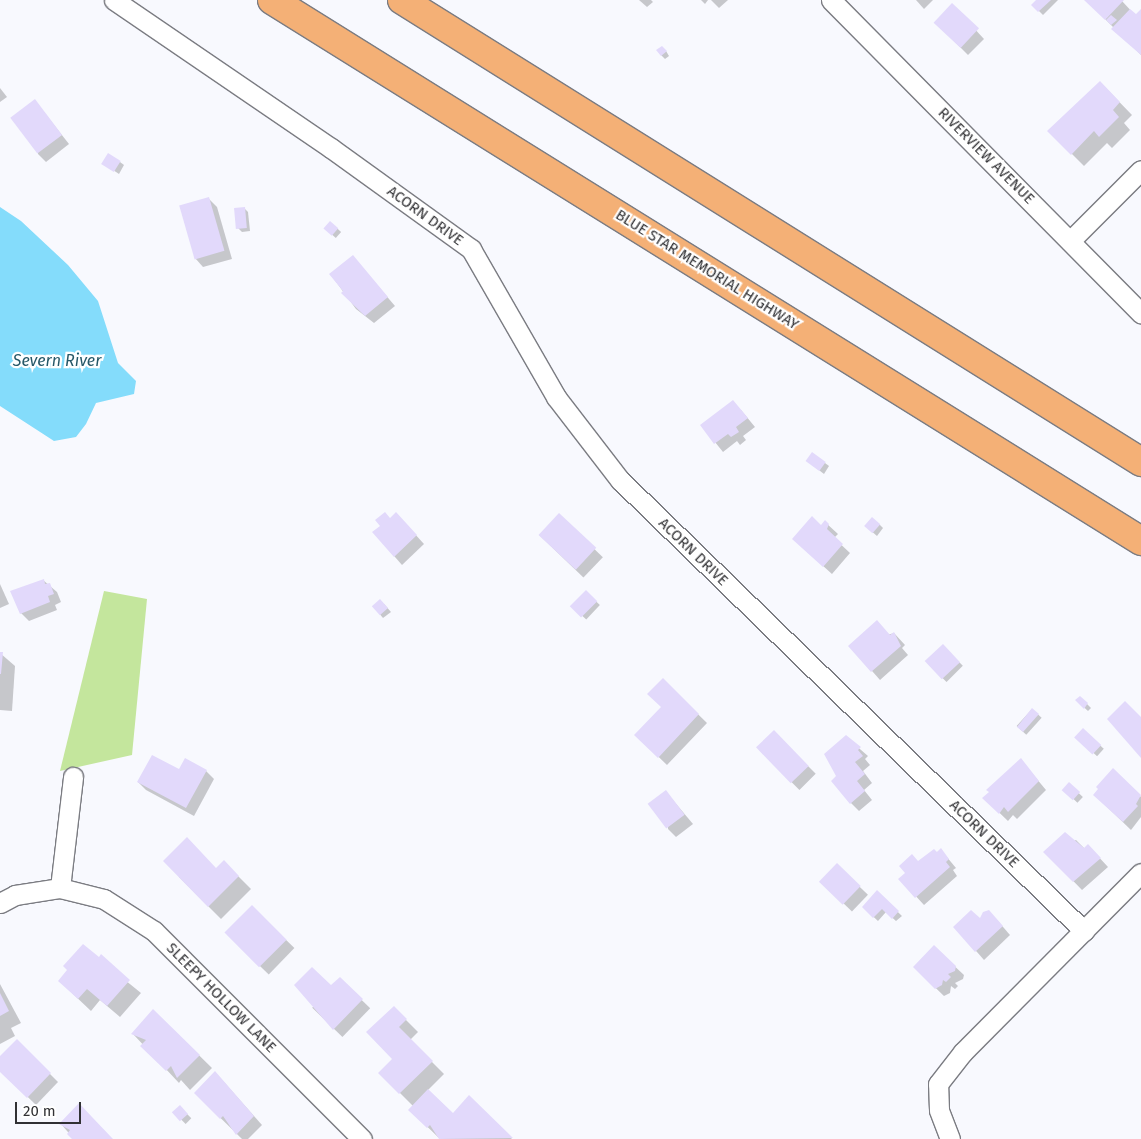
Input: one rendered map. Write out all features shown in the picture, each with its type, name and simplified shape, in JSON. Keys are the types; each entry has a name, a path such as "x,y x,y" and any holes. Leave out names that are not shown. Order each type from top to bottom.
{"highway":[{"name":"BLUE STAR MEMORIAL HIGHWAY","path":"272,0 1141,541"},
{"path":"402,0 1141,462"}],"street":[{"name":"ACORN DRIVE","path":"114,0 330,148 471,249 556,397 620,480 1084,931"},
{"name":"RIVERVIEW AVENUE","path":"831,0 1141,313"},
{"path":"1070,241 1141,170"},
{"path":"0,903 15,895 60,888 73,777"},
{"path":"950,1139 939,1110 938,1084 963,1052 1141,873"},
{"name":"SLEEPY HOLLOW LANE","path":"60,888 104,899 154,931 362,1139"}],"green space":[{"path":"104,591 147,599 132,755 60,771"}],"water":[{"name":"Severn River","path":"0,207 21,221 68,265 98,301 118,363 136,381 134,394 96,403 86,424 76,437 54,441 0,406"}],"building":[{"path":"1036,0 1051,0 1038,12 1031,5"},
{"path":"1084,0 1124,0 1105,20"},
{"path":"952,3 979,28 961,48 934,23"},
{"path":"1130,9 1136,14 1141,9 1141,55 1111,29"},
{"path":"1111,15 1117,20 1111,25 1106,20"},
{"path":"662,46 667,51 661,56 656,50"},
{"path":"1100,81 1120,102 1113,110 1119,117 1099,137 1094,131 1071,155 1047,131"},
{"path":"35,99 62,135 37,154 10,118"},
{"path":"108,153 121,161 114,172 101,164"},
{"path":"209,197 224,251 195,259 179,206"},
{"path":"245,207 247,228 236,229 234,208"},
{"path":"330,221 338,228 332,236 323,229"},
{"path":"353,255 388,297 365,316 341,293 343,291 329,274"},
{"path":"733,400 748,418 736,427 739,432 731,437 728,434 714,444 700,425"},
{"path":"812,452 826,462 819,471 806,461"},
{"path":"385,512 390,518 396,512 417,535 394,557 372,532 380,526 375,520"},
{"path":"559,513 596,548 576,570 539,535"},
{"path":"812,516 821,525 825,520 829,524 827,529 843,544 823,567 792,539"},
{"path":"872,517 880,524 872,533 864,526"},
{"path":"44,579 45,584 50,583 54,594 48,596 50,602 20,614 10,591"},
{"path":"586,590 597,601 581,618 570,606"},
{"path":"380,599 388,608 380,615 372,606"},
{"path":"877,620 890,635 894,632 901,646 871,672 848,646"},
{"path":"943,644 960,662 942,679 925,661"},
{"path":"0,652 3,652 1,674 0,674"},
{"path":"663,678 699,714 658,758 634,735 661,707 647,694"},
{"path":"1080,696 1088,703 1084,709 1075,700"},
{"path":"1125,701 1141,717 1141,758 1107,719"},
{"path":"1032,708 1039,714 1023,732 1017,727"},
{"path":"1083,728 1101,745 1092,755 1074,738"},
{"path":"774,730 809,766 791,783 756,747"},
{"path":"846,735 861,747 858,750 863,756 855,762 865,774 857,781 865,791 850,804 831,781 836,776 824,754"},
{"path":"152,755 179,769 185,758 207,770 186,808 137,782"},
{"path":"1021,758 1039,781 1008,812 1004,807 999,814 982,798 989,792 986,790"},
{"path":"1113,768 1141,795 1136,804 1138,806 1123,822 1093,795 1098,789 1096,787"},
{"path":"1069,782 1080,792 1073,800 1062,790"},
{"path":"666,790 685,815 666,829 648,804"},
{"path":"1065,832 1084,848 1088,844 1101,858 1073,882 1043,852"},
{"path":"187,837 216,868 224,860 239,876 208,907 163,861"},
{"path":"941,848 949,859 946,862 950,867 915,898 898,879 905,873 899,866 912,854 918,861 934,849 937,852"},
{"path":"837,863 861,886 843,905 819,882"},
{"path":"877,890 899,911 892,919 882,909 873,918 862,907"},
{"path":"252,905 287,940 259,967 224,933"},
{"path":"971,910 980,918 983,912 989,910 1003,926 975,952 953,927"},
{"path":"83,944 99,957 101,954 130,980 107,1006 87,989 78,999 58,981 67,970 63,966"},
{"path":"934,945 956,966 955,971 948,974 951,977 946,982 943,980 942,985 935,989 913,967"},
{"path":"312,967 331,985 340,977 363,999 333,1030 294,985"},
{"path":"0,993 9,1011 0,1016"},
{"path":"394,1006 407,1019 399,1027 433,1061 399,1094 378,1073 392,1059 366,1032"},
{"path":"153,1009 200,1055 177,1078 171,1066 166,1071 140,1046 146,1040 131,1034"},
{"path":"17,1039 51,1073 27,1098 0,1072 0,1056"},
{"path":"215,1071 254,1116 236,1135 223,1116 220,1119 194,1093"},
{"path":"428,1089 453,1113 469,1095 513,1138 439,1139 430,1125 427,1128 408,1110"},
{"path":"79,1103 113,1139 72,1139 67,1134 70,1130 59,1124"},
{"path":"180,1105 188,1114 180,1121 172,1112"}]}
